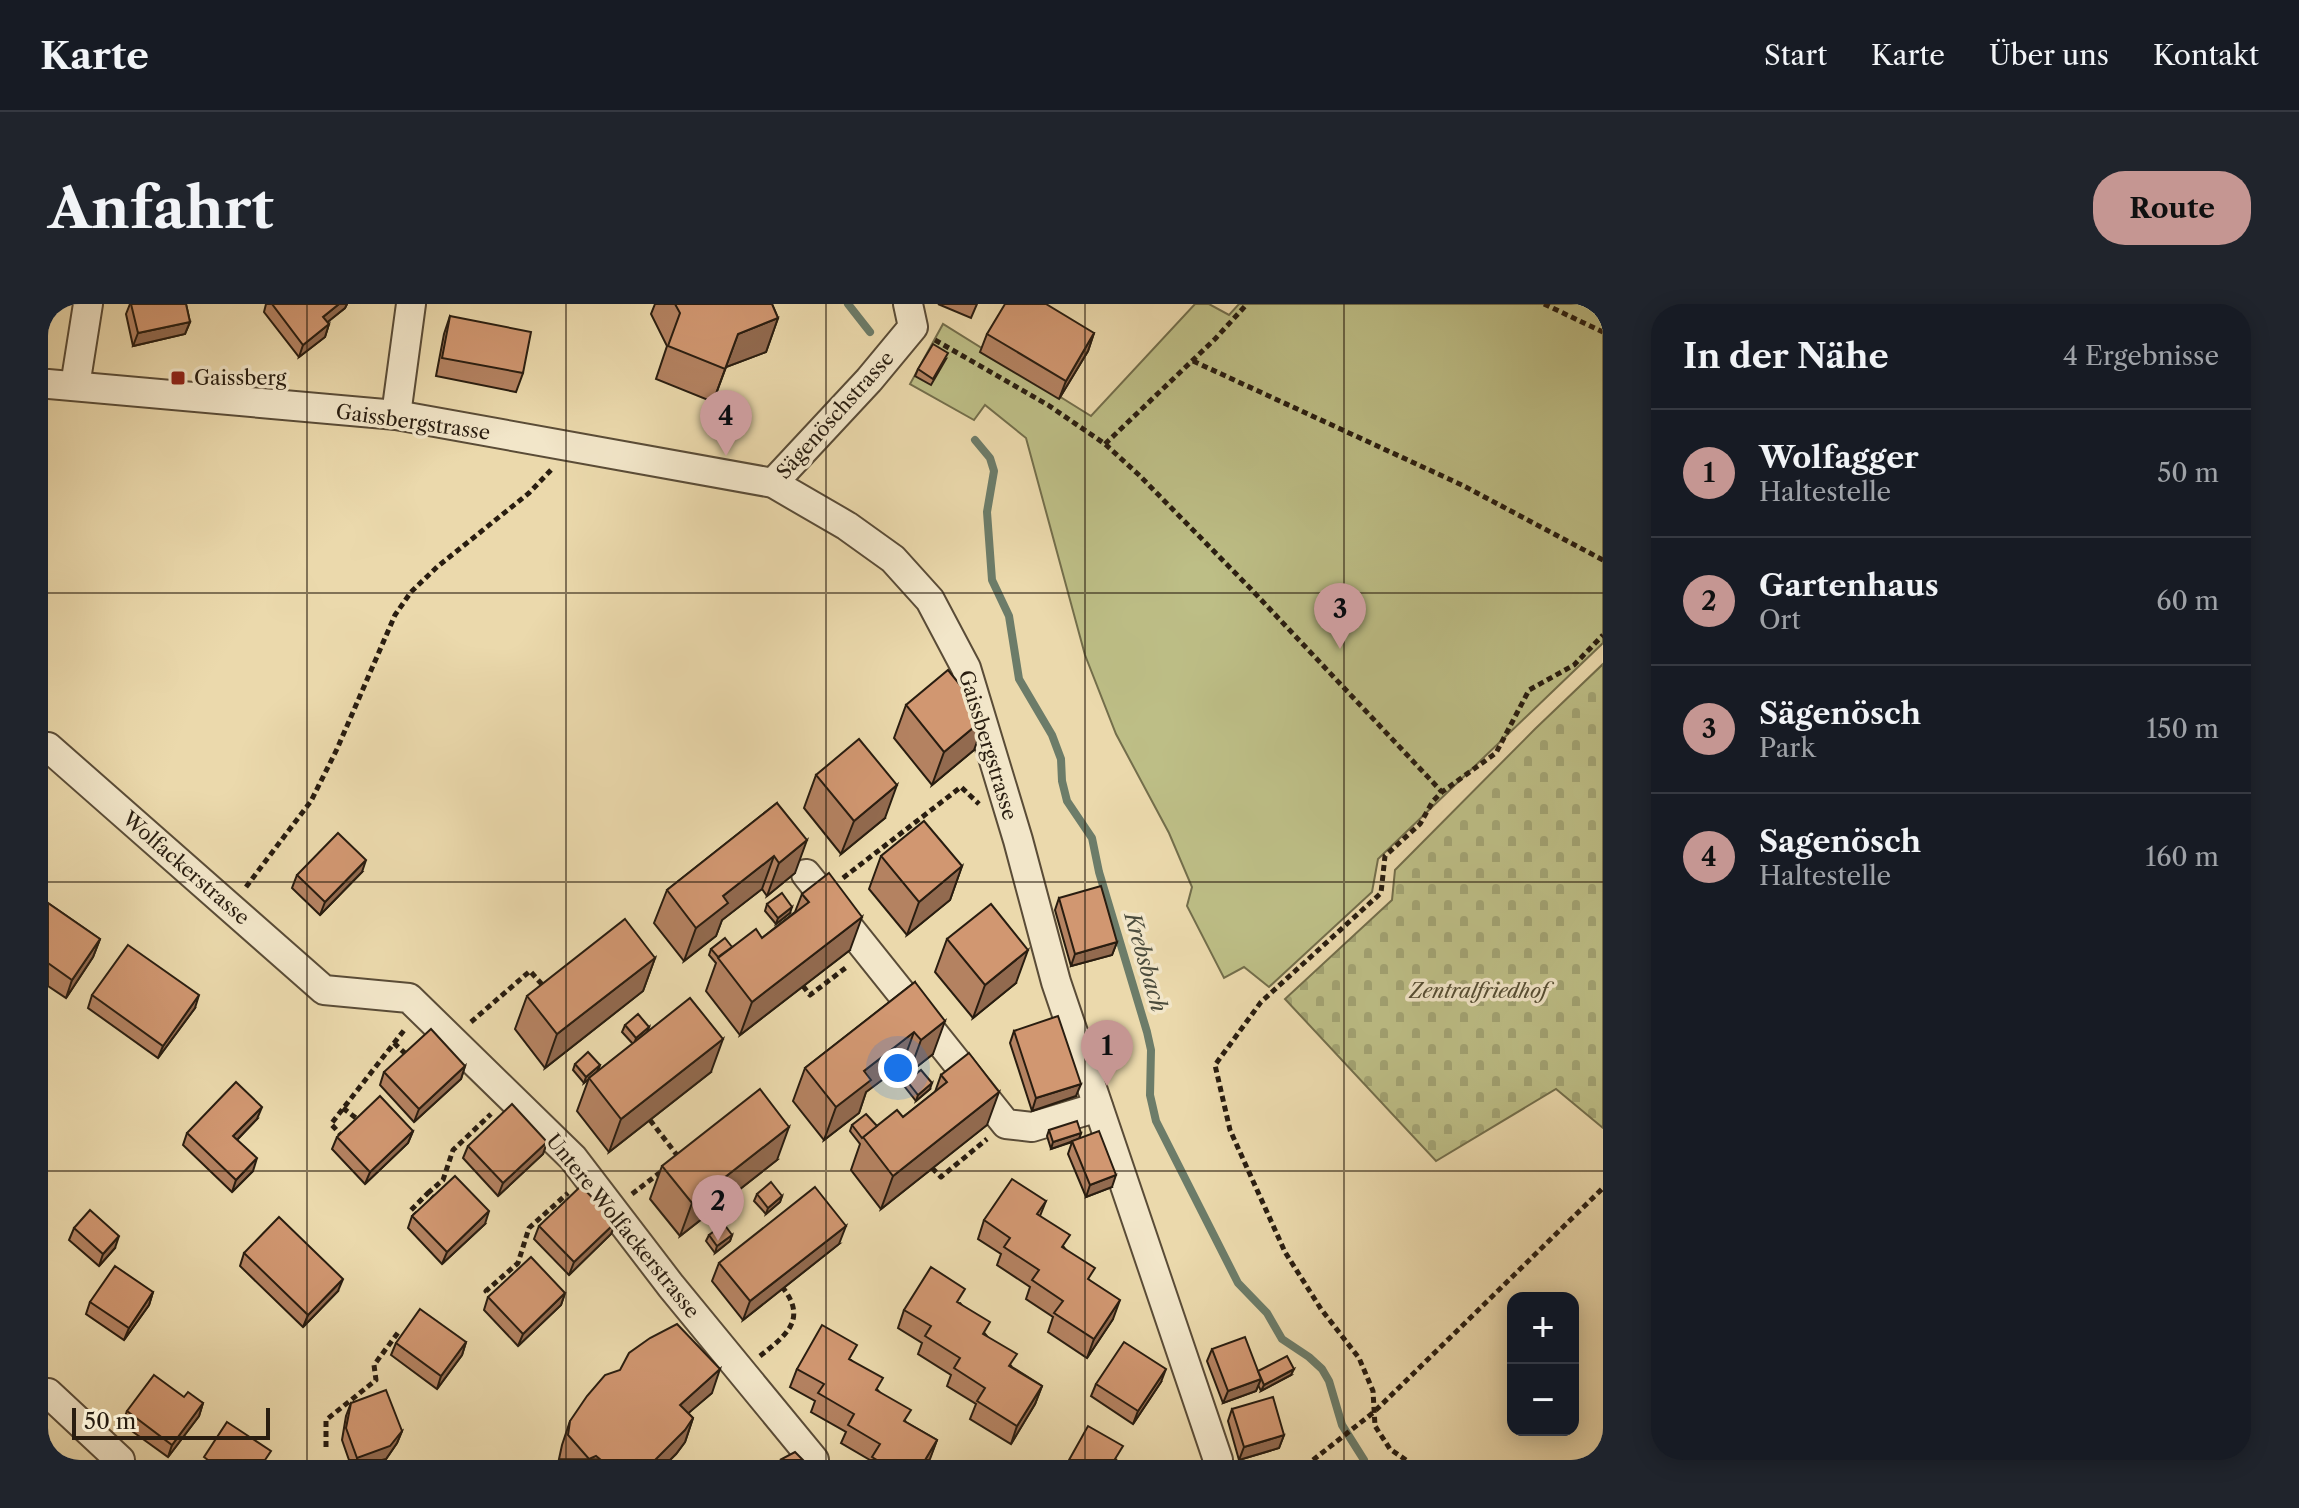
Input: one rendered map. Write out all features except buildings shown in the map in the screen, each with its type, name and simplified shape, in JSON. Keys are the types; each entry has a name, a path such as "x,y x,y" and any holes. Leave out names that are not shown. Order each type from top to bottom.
{"street":[{"path":"62,385 88,304"},
{"path":"396,415 411,304"},
{"name":"Sägenöschstrasse","path":"773,483 869,380 910,316"},
{"name":"Gaissbergstrasse","path":"62,385 396,415 773,483 847,526 893,559 930,600 966,668 1018,840 1056,982 1218,1460"},
{"name":"Wolfackerstrasse","path":"48,747 324,990"},
{"path":"814,884 1006,1124 1032,1127 1098,1107"},
{"name":"Untere Wolfackerstrasse","path":"324,990 409,998 512,1096 573,1158 671,1286 814,1460"},
{"path":"48,1393 109,1457"}],"path":[{"path":"1105,444 1193,361 1247,304"},
{"path":"1544,304 1603,332"},
{"path":"910,316 1105,444 1250,588 1442,792"},
{"path":"1193,361 1462,485 1603,560"},
{"path":"231,907 311,801 350,721 395,615 411,592 437,567 529,493 561,461 570,447"},
{"path":"1406,1460 1390,1449 1375,1426 1373,1391 1359,1358 1321,1309 1285,1252 1230,1130 1215,1065 1261,1002 1381,893 1385,856 1420,824 1442,792 1496,753 1529,690 1574,665 1603,635"},
{"path":"814,884 961,787 984,808"},
{"path":"803,986 810,995 868,951"},
{"path":"451,1039 530,971 554,998"},
{"path":"344,1138 331,1124 421,1010"},
{"path":"394,1043 409,1057"},
{"path":"380,1059 386,1066"},
{"path":"419,1218 411,1210 443,1180 453,1150 512,1096"},
{"path":"343,1108 361,1122"},
{"path":"650,1120 688,1169"},
{"path":"481,1123 491,1132"},
{"path":"932,1168 941,1177 1006,1124"},
{"path":"467,1136 476,1146"},
{"path":"612,1210 679,1158"},
{"path":"494,1300 486,1291 518,1263 529,1228 587,1176"},
{"path":"1313,1460 1374,1412 1603,1188"},
{"path":"428,1193 436,1201"},
{"path":"557,1203 565,1209"},
{"path":"537,1220 546,1228"},
{"path":"504,1276 512,1283"},
{"path":"741,1372 789,1333 794,1313 792,1300 783,1288"},
{"path":"326,1447 326,1420 376,1380 374,1365 400,1330"}],"green space":[{"path":"1195,304 1209,304 1229,315 1239,304 1583,304 1603,313 1603,643 1378,859 1372,892 1269,987 1244,967 1224,978 1187,906 1192,887 1169,833 1116,734 1085,655 1026,438 985,405 974,420 910,384 943,324 1091,416"},
{"name":"Zentralfriedhof","path":"1603,664 1603,1128 1556,1089 1436,1161 1285,999 1392,900 1395,870"}],"waterway":[{"path":"848,304 870,332"},
{"name":"Krebsbach","path":"975,440 990,458 994,471 987,512 992,580 1009,616 1019,679 1052,735 1061,759 1067,801 1092,838 1099,872 1147,1032 1151,1050 1150,1095 1156,1121 1238,1283 1267,1313 1282,1339 1322,1369 1329,1381 1342,1425 1364,1460"}],"place":[{"name":"Gaissberg","path":"178,378"},
{"name":"Sagenösch","path":"726,456"},
{"name":"Sägenösch","path":"1340,649"},
{"name":"Wolfagger","path":"1107,1086"},
{"name":"Gartenhaus","path":"718,1241"}]}
